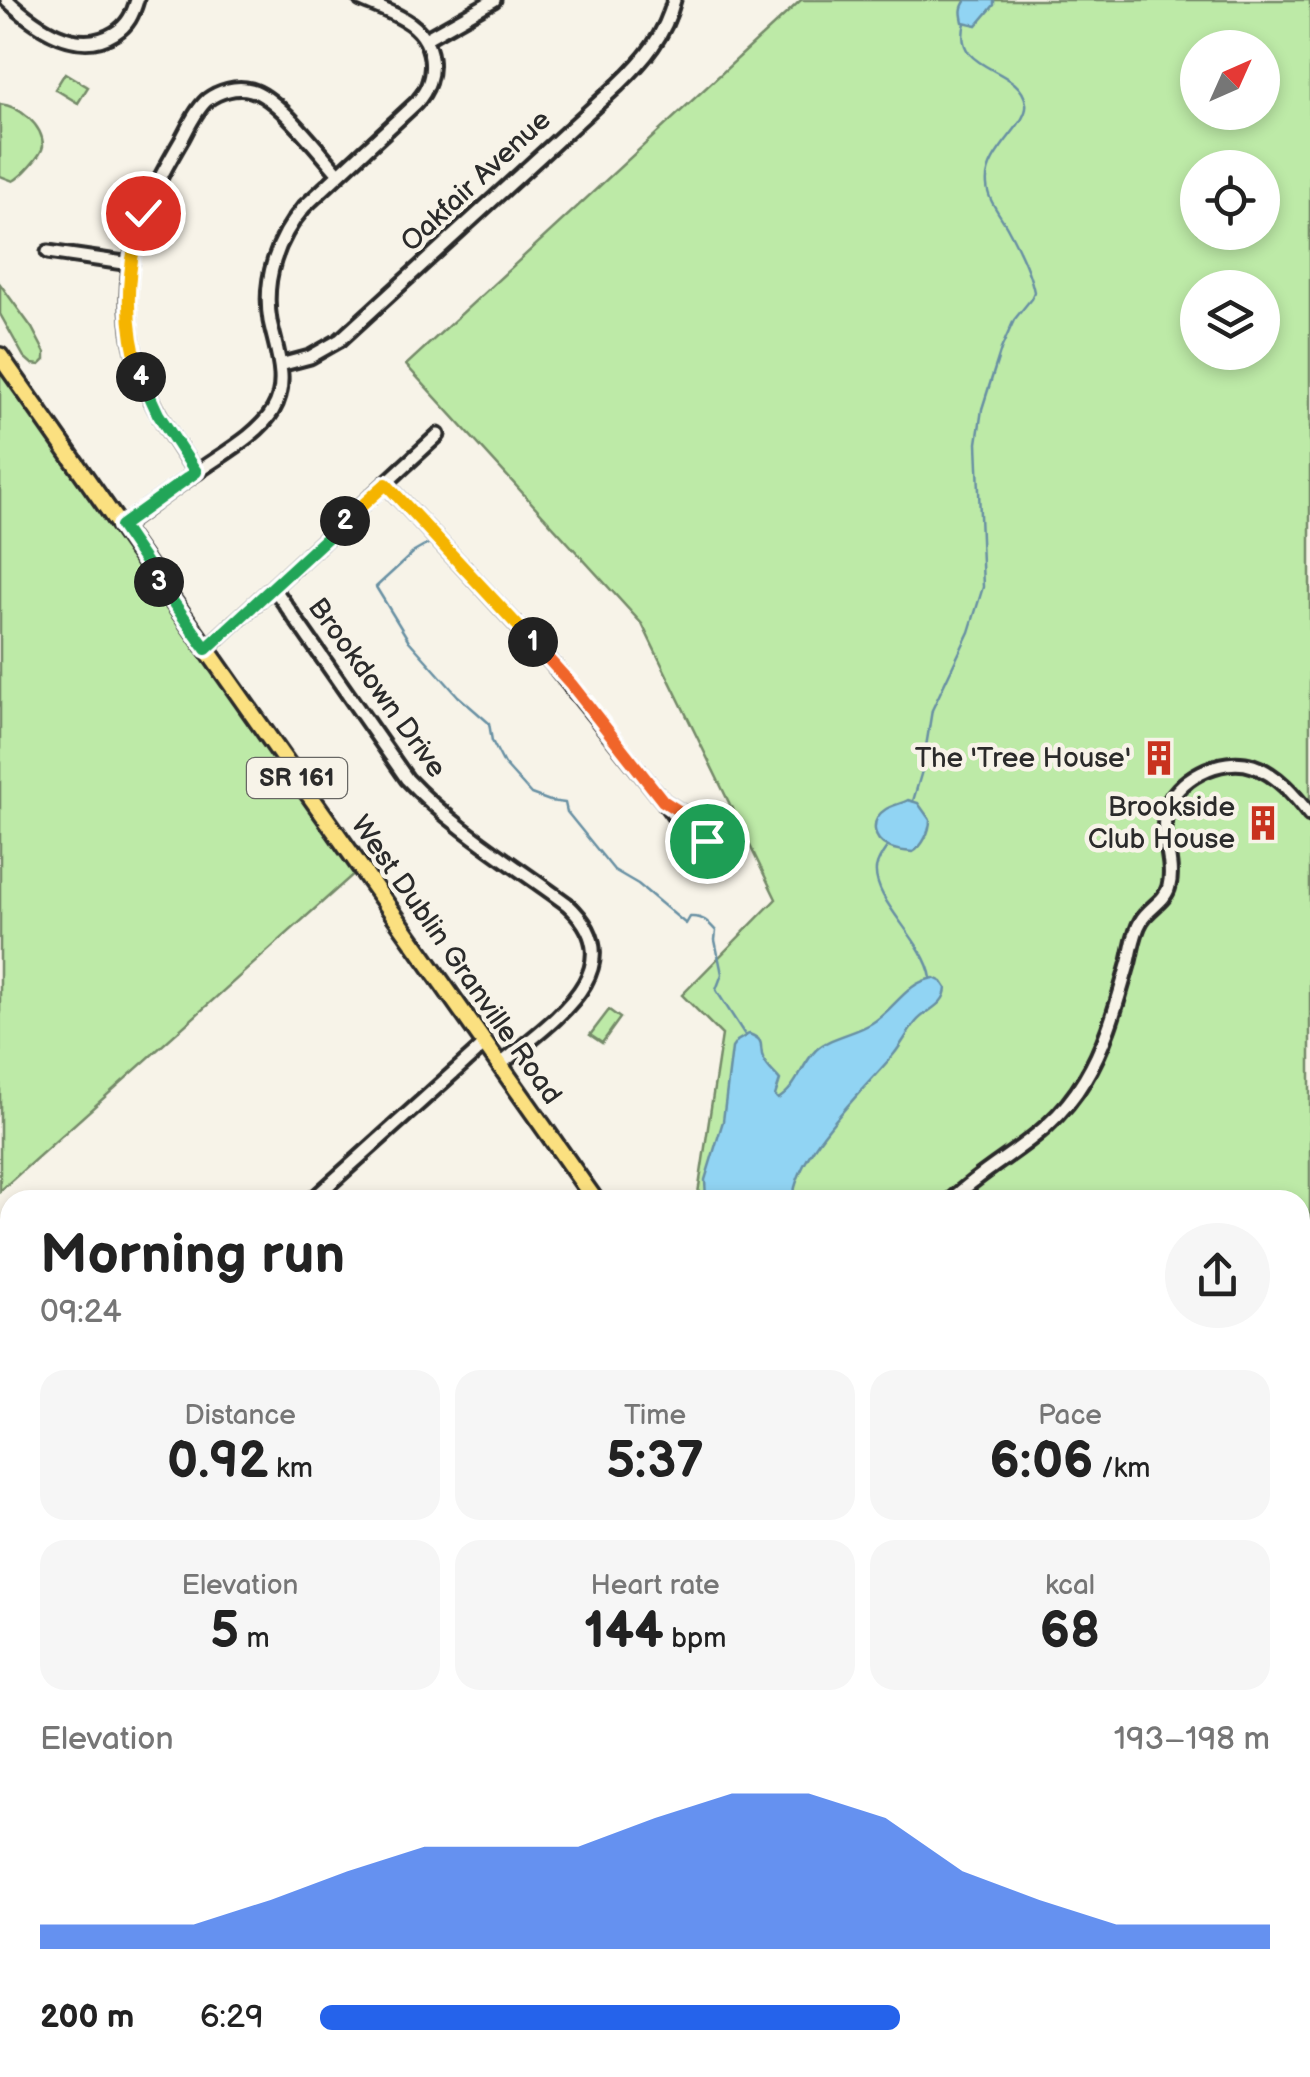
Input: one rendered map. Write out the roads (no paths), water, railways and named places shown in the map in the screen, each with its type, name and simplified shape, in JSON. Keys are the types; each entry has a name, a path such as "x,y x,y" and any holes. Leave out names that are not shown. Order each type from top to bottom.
{"main road":[{"name":"West Dublin Granville Road","path":"0,356 587,1190"}],"street":[{"path":"6,0 60,36 81,42 103,39 122,28 137,0"},
{"path":"121,526 268,418 279,396 280,364 268,305 269,283 282,239 298,214 424,93 431,78 432,64 425,39 406,20 361,0"},
{"path":"425,39 494,0"},
{"name":"Oakfair Avenue","path":"280,364 310,357 340,340 624,79 654,46 674,0"},
{"path":"196,472 158,414 139,373 128,318 130,264 147,202 204,104 213,96 237,89 252,90 271,100 339,174"},
{"path":"48,252 130,264"},
{"path":"206,649 438,435"},
{"path":"386,484 552,662 663,801"},
{"name":"Brookdown Drive","path":"273,587 406,779 457,824 567,904 591,935 593,965 580,993 500,1066"},
{"path":"964,1190 1053,1123 1089,1072 1102,1044 1139,924 1168,889 1165,816 1176,792 1201,773 1230,764 1248,764 1281,784 1310,815"},
{"path":"323,1190 485,1044"}],"water":[{"path":"966,0 994,0 994,5 977,25 963,22 961,11"},
{"path":"908,800 918,803 930,820 925,838 913,852 884,845 875,830 881,813"},
{"path":"934,978 942,982 946,988 942,999 916,1022 894,1054 818,1143 805,1162 795,1190 706,1190 723,1121 732,1048 737,1041 749,1034 758,1039 765,1063 780,1080 775,1096 778,1099 822,1045 872,1023 908,990"}],"waterway":[{"path":"913,801 932,710 969,632 983,587 977,443 982,409 1001,349 1014,320 1034,292 1023,259 987,185 992,162 1021,120 1026,103 1012,82 968,51 963,39 965,23"},
{"path":"428,544 376,587 409,641 458,696 489,723 492,741 504,764 531,794 565,803 567,812 614,870 638,884 686,924 690,917 698,918 716,931 722,974 716,990 745,1035"},
{"path":"887,847 877,866 877,881 927,964 931,978"}],"place":[{"name":"The 'Tree House'","path":"1159,758"},
{"name":"Brookside Club House","path":"1263,823"}]}
